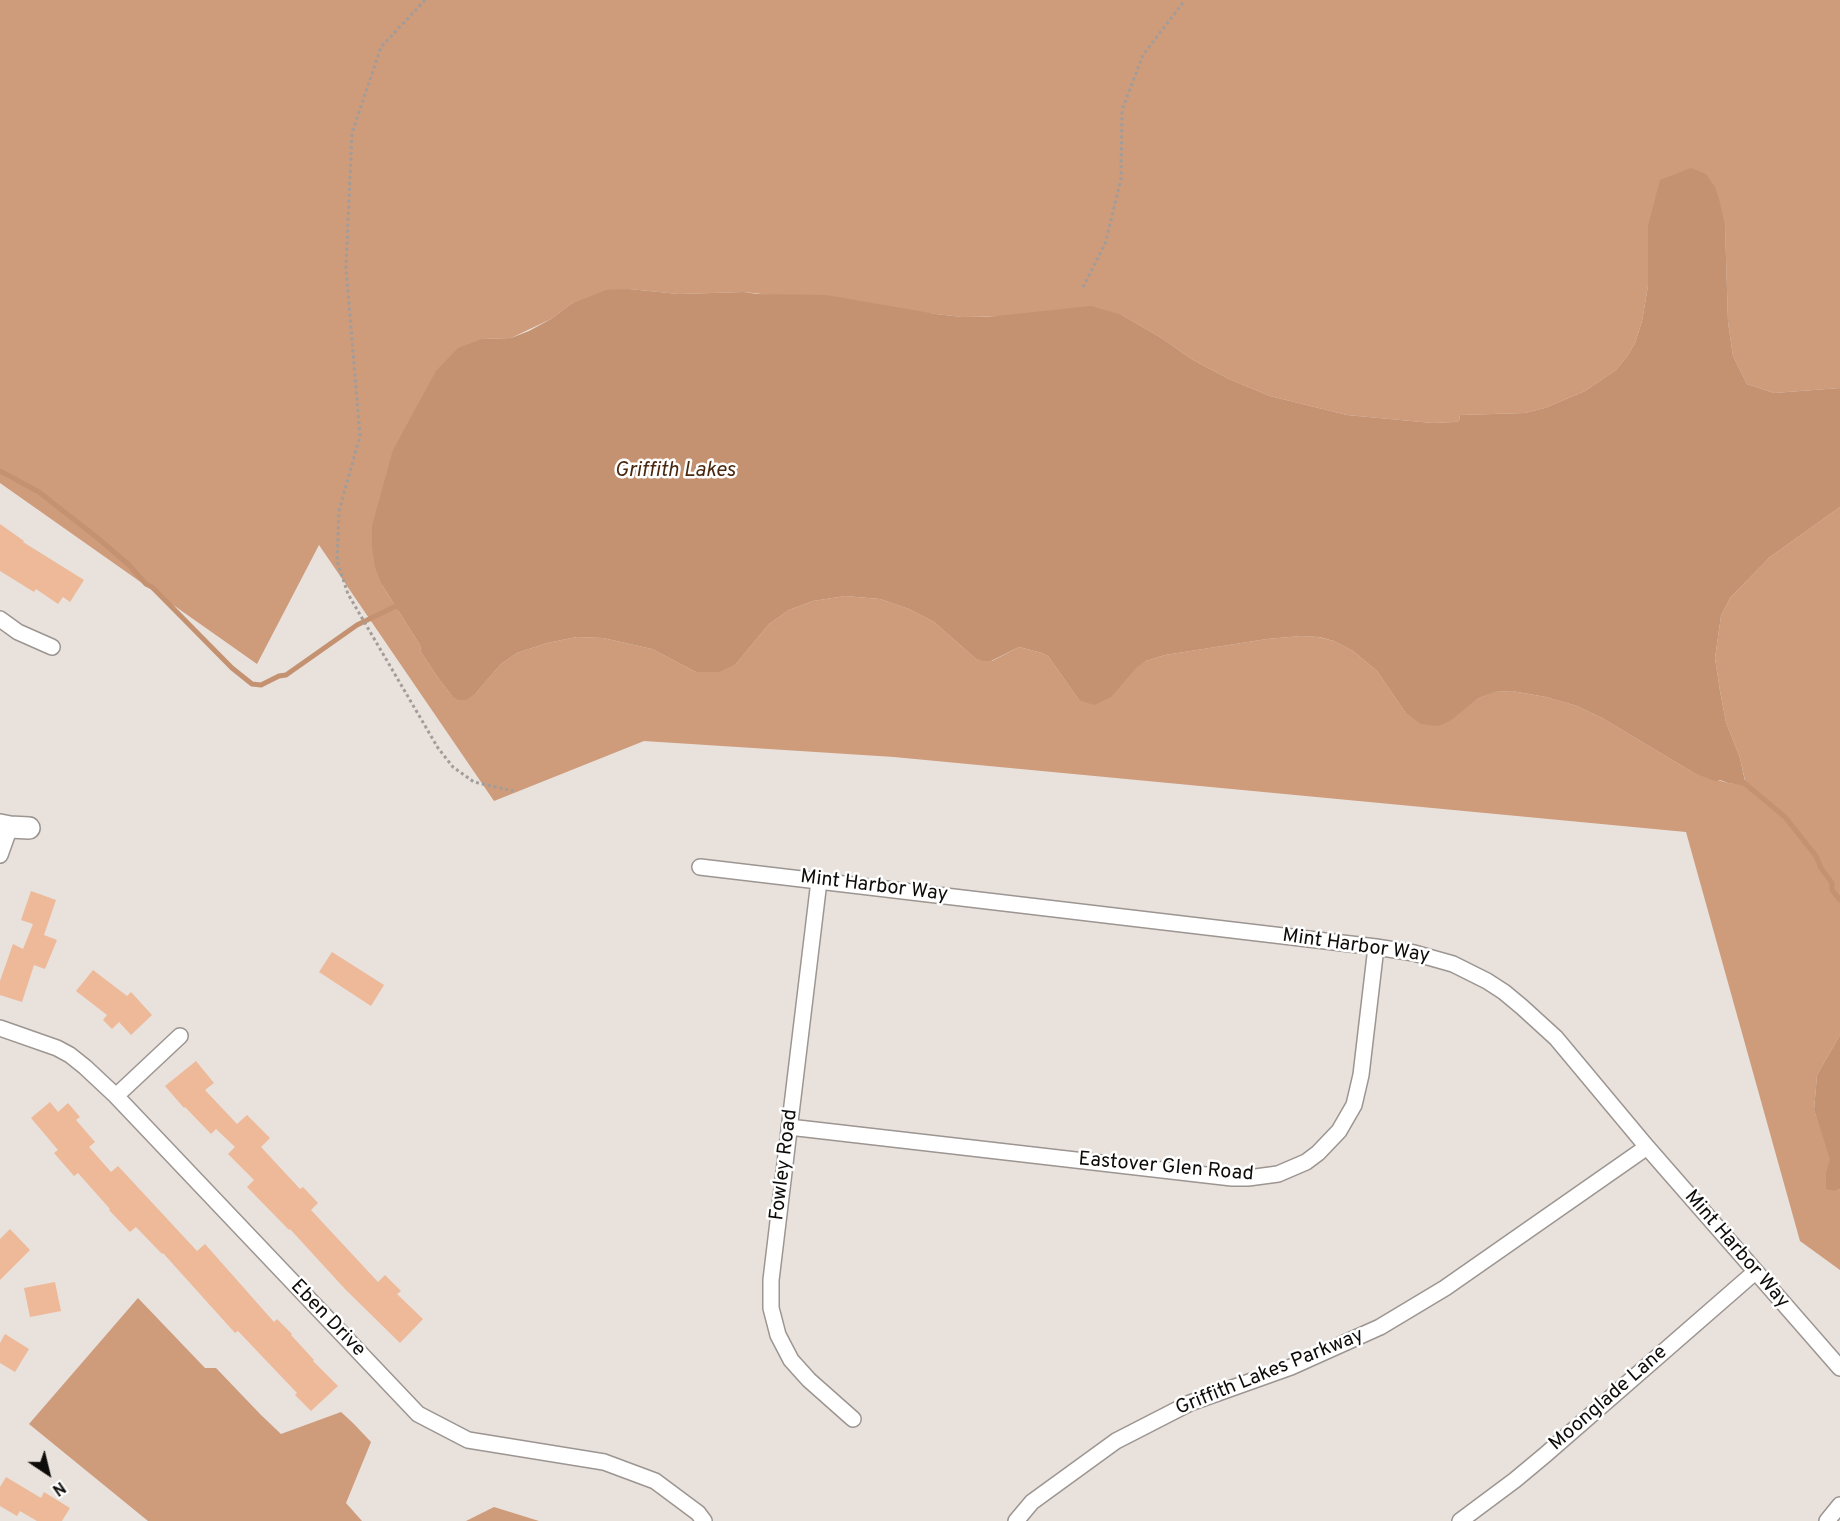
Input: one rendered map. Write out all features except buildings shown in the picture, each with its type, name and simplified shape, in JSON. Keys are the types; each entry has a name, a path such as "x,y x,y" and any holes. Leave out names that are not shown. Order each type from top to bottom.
{"street":[{"path":"0,619 18,632 52,646"},
{"path":"0,855 13,827"},
{"name":"Mint Harbor Way","path":"700,867 1376,947 1414,953 1448,962 1503,992 1556,1038 1647,1147 1840,1368"},
{"name":"Fowley Road","path":"819,881 771,1287 774,1322 783,1347 799,1371 853,1419"},
{"name":"Eastover Glen Road","path":"789,1126 1232,1178 1278,1174 1305,1162 1324,1148 1339,1131 1354,1105 1361,1075 1376,947"},
{"name":"Eben Drive","path":"0,1028 39,1040 70,1055 116,1096 418,1414 468,1440 604,1462 655,1481 704,1521"},
{"path":"116,1096 180,1036"},
{"name":"Griffith Lakes Parkway","path":"1016,1521 1032,1502 1116,1441 1191,1402 1291,1367 1380,1327 1445,1288 1647,1147"},
{"name":"Moonglade Lane","path":"1460,1521 1545,1455 1755,1272"},
{"path":"1827,1521 1840,1505"}],"path":[{"path":"425,0 381,47 352,134 346,268 360,436 339,511 337,561 348,594 438,748 453,767 474,782 513,791"},
{"path":"1083,287 1105,244 1121,179 1122,110 1143,55 1185,0"}],"shaded area":[{"path":"0,0 1840,0 1840,388 1774,393 1747,384 1733,356 1728,322 1725,226 1648,226 1648,286 1642,321 1635,343 1616,370 1585,391 1545,408 1525,413 1460,415 1459,421 1454,422 1432,423 1347,415 1270,396 1229,379 1193,360 1122,315 962,317 744,292 679,294 629,289 571,304 551,319 511,338 482,339 382,585 420,645 421,652 452,696 476,693 501,664 517,653 547,643 577,637 603,638 652,649 696,672 736,664 769,624 789,610 813,601 845,596 880,599 909,609 934,622 976,659 992,661 1019,647 1042,653 1048,656 1079,700 1146,661 1165,655 1267,639 1318,637 1334,641 1353,651 1377,671 1405,712 1449,721 1479,698 1493,692 1512,691 1546,697 1577,706 1602,718 1694,773 1728,783 1746,785 1740,758 1726,722 1715,658 1721,616 1730,598 1770,557 1840,507 1840,1035 1817,1075 1814,1110 1831,1159 1826,1171 1836,1191 1840,1189 1840,1270 1800,1241 1686,832 894,757 644,741 494,801 319,545 257,664 0,483"},
{"path":"138,1298 205,1368 216,1368 281,1434 341,1412 353,1423 371,1442 346,1503 362,1521 148,1521 29,1424"},
{"path":"494,1507 539,1521 466,1521"}],"water":[{"name":"Griffith Lakes","path":"1691,168 1706,174 1715,187 1719,199 1725,225 1728,322 1733,356 1747,384 1774,393 1840,388 1840,507 1770,557 1730,598 1721,616 1715,658 1726,722 1740,758 1746,786 1715,781 1694,773 1602,718 1577,706 1546,697 1512,691 1494,692 1479,698 1450,721 1438,726 1421,724 1405,712 1377,671 1353,651 1334,641 1319,637 1267,639 1165,655 1146,661 1136,668 1111,697 1094,705 1079,700 1048,656 1042,653 1019,647 991,661 976,659 934,622 909,609 880,599 845,596 813,601 789,610 769,624 736,664 719,672 696,672 652,649 603,638 577,637 547,643 517,653 501,664 476,693 466,700 458,700 438,678 421,652 420,645 382,585 375,567 372,526 393,450 436,371 458,348 482,339 511,338 529,331 551,319 571,304 606,290 629,289 679,294 744,292 826,295 962,317 987,317 1091,306 1122,315 1193,360 1229,379 1270,396 1347,415 1432,423 1454,422 1459,421 1460,415 1525,413 1545,408 1585,391 1616,370 1635,343 1642,321 1648,286 1648,226 1660,180"},
{"path":"1840,1035 1840,1189 1836,1191 1826,1189 1826,1171 1830,1159 1814,1110 1817,1075"}],"waterway":[{"path":"0,471 39,492 100,540 152,587 232,668 252,684 261,685 286,675 357,625 396,606 399,608"},
{"path":"1743,782 1785,817 1816,856 1821,868 1832,883 1832,890 1840,900"}]}
